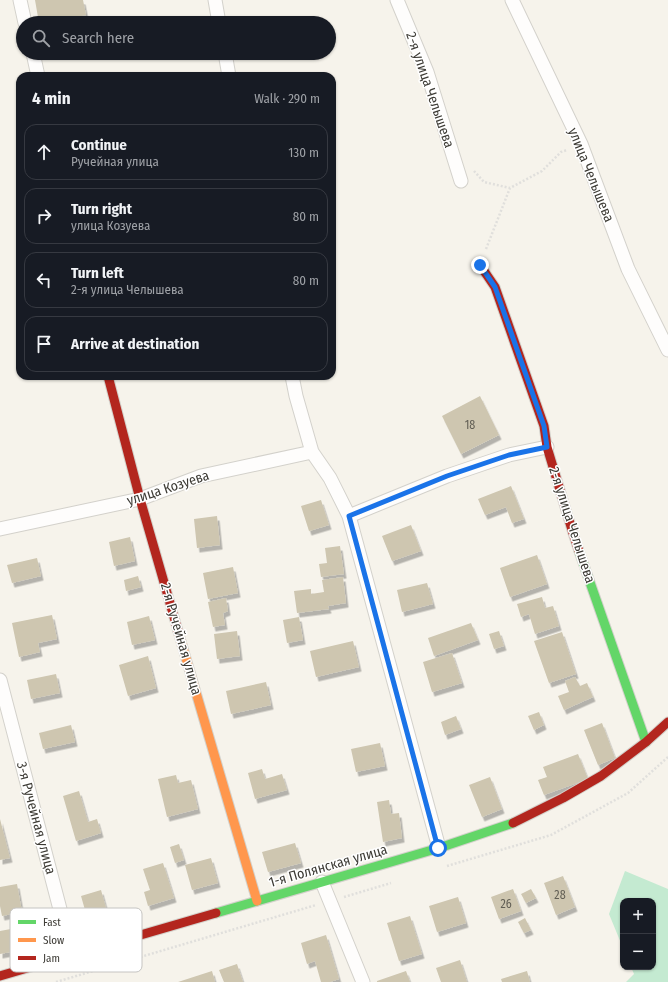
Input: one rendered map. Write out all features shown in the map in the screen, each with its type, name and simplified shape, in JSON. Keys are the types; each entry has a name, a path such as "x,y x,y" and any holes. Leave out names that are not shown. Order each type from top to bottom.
{"street":[{"path":"20,0 23,16"},
{"path":"215,0 218,16"},
{"name":"2-я улица Челышева","path":"397,0 427,72 461,181"},
{"name":"улица Челышева","path":"512,0 581,144 628,269 668,350"},
{"path":"35,60 37,72"},
{"path":"226,60 228,72"},
{"name":"2-я улица Челышева","path":"480,265 495,287 544,426 547,447 572,530 646,742"},
{"name":"2-я Ручейная улица","path":"109,380 140,499 256,901"},
{"path":"293,380 312,452 330,478 349,516 438,848"},
{"path":"349,516 447,476 509,455 547,447"},
{"name":"улица Козуева","path":"0,529 140,499 201,476 312,452"},
{"name":"3-я Ручейная улица","path":"0,680 60,908"},
{"name":"1-я Полянская улица","path":"142,934 438,848 516,822 563,798 601,776 646,742 668,722"},
{"path":"322,882 363,982"},
{"name":"1-я Полянская улица","path":"0,976 14,972"}],"path":[{"path":"480,265 510,188 542,171 561,152 581,144"},
{"path":"474,171 484,182 510,188"}],"green space":[{"path":"625,871 668,889 668,982 626,982 634,974 632,970 656,970 656,898 620,898 620,941 609,914"}],"building":[{"path":"35,0 83,0 86,15 81,16 38,16"},
{"path":"480,396 499,435 461,454 442,416"},
{"path":"511,486 524,519 512,523 506,507 485,515 478,499"},
{"path":"321,500 329,525 309,531 301,506"},
{"path":"217,516 220,545 197,548 194,519"},
{"path":"411,525 421,551 392,561 382,536"},
{"path":"130,537 135,561 114,566 109,542"},
{"path":"340,546 344,574 321,577 319,564 327,563 325,548"},
{"path":"537,555 547,584 510,597 500,568"},
{"path":"37,558 41,576 12,583 7,565"},
{"path":"233,567 238,593 208,599 203,573"},
{"path":"138,576 141,587 126,591 124,580"},
{"path":"343,577 346,603 328,606 329,609 297,613 294,591 311,589 311,594 324,592 322,580"},
{"path":"427,583 433,604 402,612 397,590"},
{"path":"542,597 545,608 553,606 559,626 535,634 529,614 521,617 517,604"},
{"path":"226,598 228,611 223,613 225,625 213,627 208,602"},
{"path":"52,615 57,639 38,643 40,652 19,657 12,623"},
{"path":"149,616 155,640 132,645 127,622"},
{"path":"299,617 303,640 287,643 283,620"},
{"path":"471,623 478,640 434,656 428,638"},
{"path":"237,631 240,656 217,659 214,634"},
{"path":"499,631 504,646 494,649 489,634"},
{"path":"562,632 576,674 549,683 534,641"},
{"path":"353,641 359,667 316,677 310,651"},
{"path":"452,653 462,683 432,692 423,662"},
{"path":"148,656 156,688 128,696 119,665"},
{"path":"56,674 60,693 31,699 27,680"},
{"path":"575,677 580,686 587,683 593,697 564,710 558,696 569,692 565,681"},
{"path":"266,682 271,705 231,714 226,691"},
{"path":"539,712 544,725 534,730 528,716"},
{"path":"456,716 461,729 445,735 441,722"},
{"path":"602,723 615,758 598,765 584,730"},
{"path":"71,725 75,742 43,749 39,733"},
{"path":"380,743 385,766 356,772 351,749"},
{"path":"578,754 588,779 544,795 538,780 547,777 543,767"},
{"path":"262,769 265,779 282,774 287,790 255,799 248,773"},
{"path":"176,775 178,783 191,780 198,809 167,817 158,779"},
{"path":"490,777 502,809 482,817 469,785"},
{"path":"79,791 88,822 97,819 101,833 76,841 63,796"},
{"path":"389,800 391,814 399,813 402,838 383,842 377,802"},
{"path":"0,819 10,858 0,860"},
{"path":"295,843 301,863 268,872 262,852"},
{"path":"179,844 184,860 175,863 170,847"},
{"path":"211,858 218,883 192,890 185,865"},
{"path":"163,863 174,898 148,906 144,892 150,890 143,869"},
{"path":"563,876 575,907 556,915 544,883"},
{"path":"17,884 21,908 10,908 10,914 2,916 0,906 0,887"},
{"path":"513,889 521,911 499,919 491,897"},
{"path":"531,889 536,898 526,903 521,894"},
{"path":"101,890 106,908 84,908 81,896"},
{"path":"458,897 466,923 437,932 429,906"},
{"path":"410,916 422,954 399,961 387,923"},
{"path":"525,918 531,930 524,933 518,922"},
{"path":"10,929 10,952 0,954 0,931"},
{"path":"326,935 339,979 330,982 321,982 315,961 307,964 301,943"},
{"path":"460,960 467,982 441,982 436,968"},
{"path":"237,964 243,982 224,982 219,970"},
{"path":"212,971 215,982 178,982"},
{"path":"406,971 410,982 377,982 377,981"},
{"path":"527,971 530,982 502,982 501,979"}],"traffic: fast":[{"path":"579,551 646,742"},
{"path":"216,913 439,848 513,823"}],"traffic: slow":[{"path":"178,631 257,901"}],"traffic: jam":[{"path":"480,265 495,287 544,426 547,447 579,551"},
{"path":"109,380 140,499 178,631"},
{"path":"513,823 563,798 601,776 646,742 668,722"},
{"path":"142,935 216,913"},
{"path":"0,976 14,972"}],"route":[{"path":"438,848 349,516 447,476 509,455 547,447 544,426 495,287 480,265"}]}
